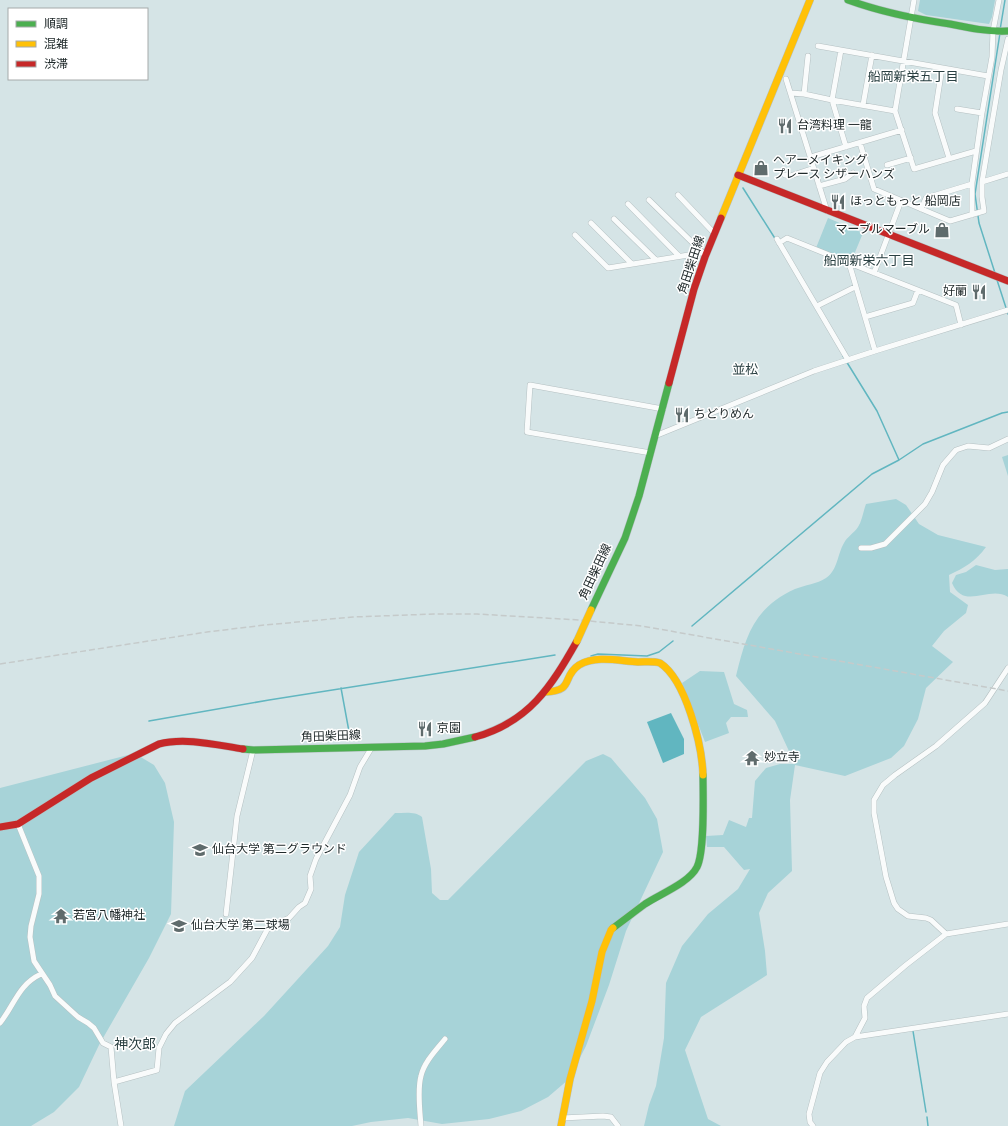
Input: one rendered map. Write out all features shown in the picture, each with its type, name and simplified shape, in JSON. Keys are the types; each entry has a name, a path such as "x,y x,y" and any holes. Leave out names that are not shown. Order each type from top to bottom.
{"main road":[{"name":"角田柴田線","path":"0,827 18,824 91,778 159,744 170,741 254,750 439,745 480,736 511,722 535,704 553,683 577,641 625,538 651,453 704,252 714,233 810,0"},
{"path":"848,0 869,7 912,17 994,31 1006,31"},
{"path":"738,175 1005,280"},
{"path":"545,692 555,693 563,689 572,671 580,665 588,662 609,660 660,663 669,669 685,701 699,740 703,758 702,824 698,868 611,930 602,952 592,1001 570,1079 561,1126"}],"street":[{"path":"914,0 895,111 914,169 976,151"},
{"path":"973,214 972,184 976,151 992,57 999,0"},
{"path":"860,143 874,189 950,222 984,211 982,182 1001,70 1008,39"},
{"path":"818,46 988,76"},
{"path":"841,50 832,100 846,147"},
{"path":"863,105 872,55"},
{"path":"804,94 808,56"},
{"path":"942,68 936,113 949,158"},
{"path":"1001,70 1008,71"},
{"path":"786,79 827,211"},
{"path":"791,93 804,94 895,111"},
{"path":"957,109 982,113"},
{"path":"811,157 902,130"},
{"path":"887,164 910,158"},
{"path":"786,175 790,176 814,168"},
{"path":"819,186 845,179 853,173"},
{"path":"982,182 1008,174"},
{"path":"921,209 926,198 972,184"},
{"path":"678,196 714,233"},
{"path":"649,200 704,252"},
{"path":"874,273 901,201"},
{"path":"628,204 679,256"},
{"path":"614,219 656,260"},
{"path":"591,223 632,264"},
{"path":"575,235 608,268 704,252"},
{"path":"846,361 817,306 778,241 787,238 849,264 956,304 961,325"},
{"path":"849,264 875,351"},
{"path":"817,306 855,287"},
{"path":"865,317 913,303 918,290"},
{"path":"655,436 814,371 1006,311"},
{"path":"651,453 526,432 530,385 663,409"},
{"path":"861,548 871,548 885,544 926,504 943,465 956,450 968,446 989,448 1008,439"},
{"path":"946,934 931,920 908,916 898,909 894,903 890,893 885,870 874,813 874,800 883,785 936,746 985,703 1008,668"},
{"path":"114,1082 157,1070 159,1048 166,1034 175,1023 230,982 252,958 267,930 289,918 305,903 311,889 310,876 316,859 350,795 360,767 372,747"},
{"path":"226,914 237,816 254,750"},
{"path":"18,824 39,876 39,894 31,926 30,937 34,961 56,996 78,1017 94,1028 103,1043 111,1047 114,1082 121,1126"},
{"path":"855,1037 865,1018 864,1006 867,998 946,934 1008,924"},
{"path":"0,1023 18,994 31,979 41,974"},
{"path":"813,1126 810,1122 809,1114 820,1072 827,1062 846,1042 855,1037 1008,1014"},
{"path":"421,1126 421,1075 428,1062 445,1038"},
{"path":"562,1118 611,1117 618,1126"}],"shaded area":[{"path":"920,0 995,0 992,17 989,24 926,15 918,11"},
{"path":"828,218 863,233 851,262 816,248"},
{"path":"1008,455 1008,476 1002,457"},
{"path":"896,499 906,505 919,524 938,535 986,547 969,564 949,575 950,592 968,605 966,613 944,631 932,646 953,662 926,688 918,719 904,746 891,758 845,776 795,765 790,800 792,871 768,893 759,913 767,975 701,1017 685,1050 708,1119 721,1126 644,1126 649,1105 656,1086 664,1038 666,983 682,946 708,914 738,889 750,869 744,870 724,847 707,847 706,836 723,835 729,820 746,827 749,818 752,818 755,781 766,768 780,764 795,764 775,721 736,676 748,635 761,614 770,605 795,589 819,582 830,575 835,567 844,543 859,525 866,504"},
{"path":"976,565 995,570 1008,569 1008,597 1001,594 993,594 970,597 957,591 952,583 956,575 966,572"},
{"path":"700,671 724,672 734,704 747,710 748,717 731,717 726,723 729,733 705,742 682,683"},
{"path":"132,754 139,756 154,765 165,783 174,822 171,914 149,958 99,1045 79,1087 54,1112 31,1126 0,1126 0,788"},
{"path":"603,754 611,758 645,798 657,819 663,852 626,931 609,985 586,1046 569,1079 548,1097 521,1111 489,1119 442,1124 408,1118 371,1122 352,1126 174,1126 185,1091 264,1016 328,946 340,927 345,895 359,852 395,813 413,813 422,817 431,869 432,893 440,900 448,900 586,761"}],"water":[{"path":"671,713 684,739 684,754 663,763 647,722"}],"waterway":[{"path":"1000,30 1005,0"},
{"path":"995,273 979,223 975,194 1000,33"},
{"path":"743,188 776,240"},
{"path":"997,280 1008,314"},
{"path":"692,626 872,474 899,460 877,411 843,356"},
{"path":"899,460 923,444 1008,412"},
{"path":"591,656 598,654 647,656 659,652 673,641"},
{"path":"149,721 269,700 555,655"},
{"path":"341,688 350,737"},
{"path":"913,1031 926,1112"},
{"path":"927,1117 928,1126"}],"railway":[{"path":"0,664 207,632 265,625 353,617 477,614 579,620 642,626 1008,691"}],"traffic: fast":[{"path":"848,0 886,12 911,17 979,29 1008,31"},
{"path":"591,610 625,538 639,496 669,383"},
{"path":"243,749 425,746 443,744 475,737"},
{"path":"613,928 645,904 674,888 688,878 697,867 700,859 702,836 703,775"}],"traffic: slow":[{"path":"721,218 810,0"},
{"path":"577,641 591,610"},
{"path":"545,692 560,689 564,686 570,674 579,665 593,660 608,659 660,663 669,671 678,683 685,698 700,747 703,775"},
{"path":"561,1126 570,1079 592,1001 602,952 613,928"}],"traffic: jam":[{"path":"738,175 1008,281"},
{"path":"669,383 694,289 721,218"},
{"path":"475,737 510,722 536,701 548,688 577,641"},
{"path":"0,827 18,824 91,778 159,744 190,741 243,749"}],"place":[{"name":"台湾料理 一龍","path":"785,126"},
{"name":"ヘアーメイキング プレース シザーハンズ","path":"761,168"},
{"name":"ほっともっと 船岡店","path":"838,202"},
{"name":"マーブルマーブル","path":"942,230"},
{"name":"好蘭","path":"979,292"},
{"name":"ちどりめん","path":"682,415"},
{"name":"京園","path":"425,729"},
{"name":"妙立寺","path":"752,758"},
{"name":"仙台大学 第二グラウンド","path":"200,850"},
{"name":"若宮八幡神社","path":"61,916"},
{"name":"仙台大学 第二球場","path":"179,926"}],"district":[{"name":"船岡新栄五丁目","path":"913,78"},
{"name":"船岡新栄六丁目","path":"869,262"},
{"name":"並松","path":"745,371"},
{"name":"神次郎","path":"135,1045"}]}
